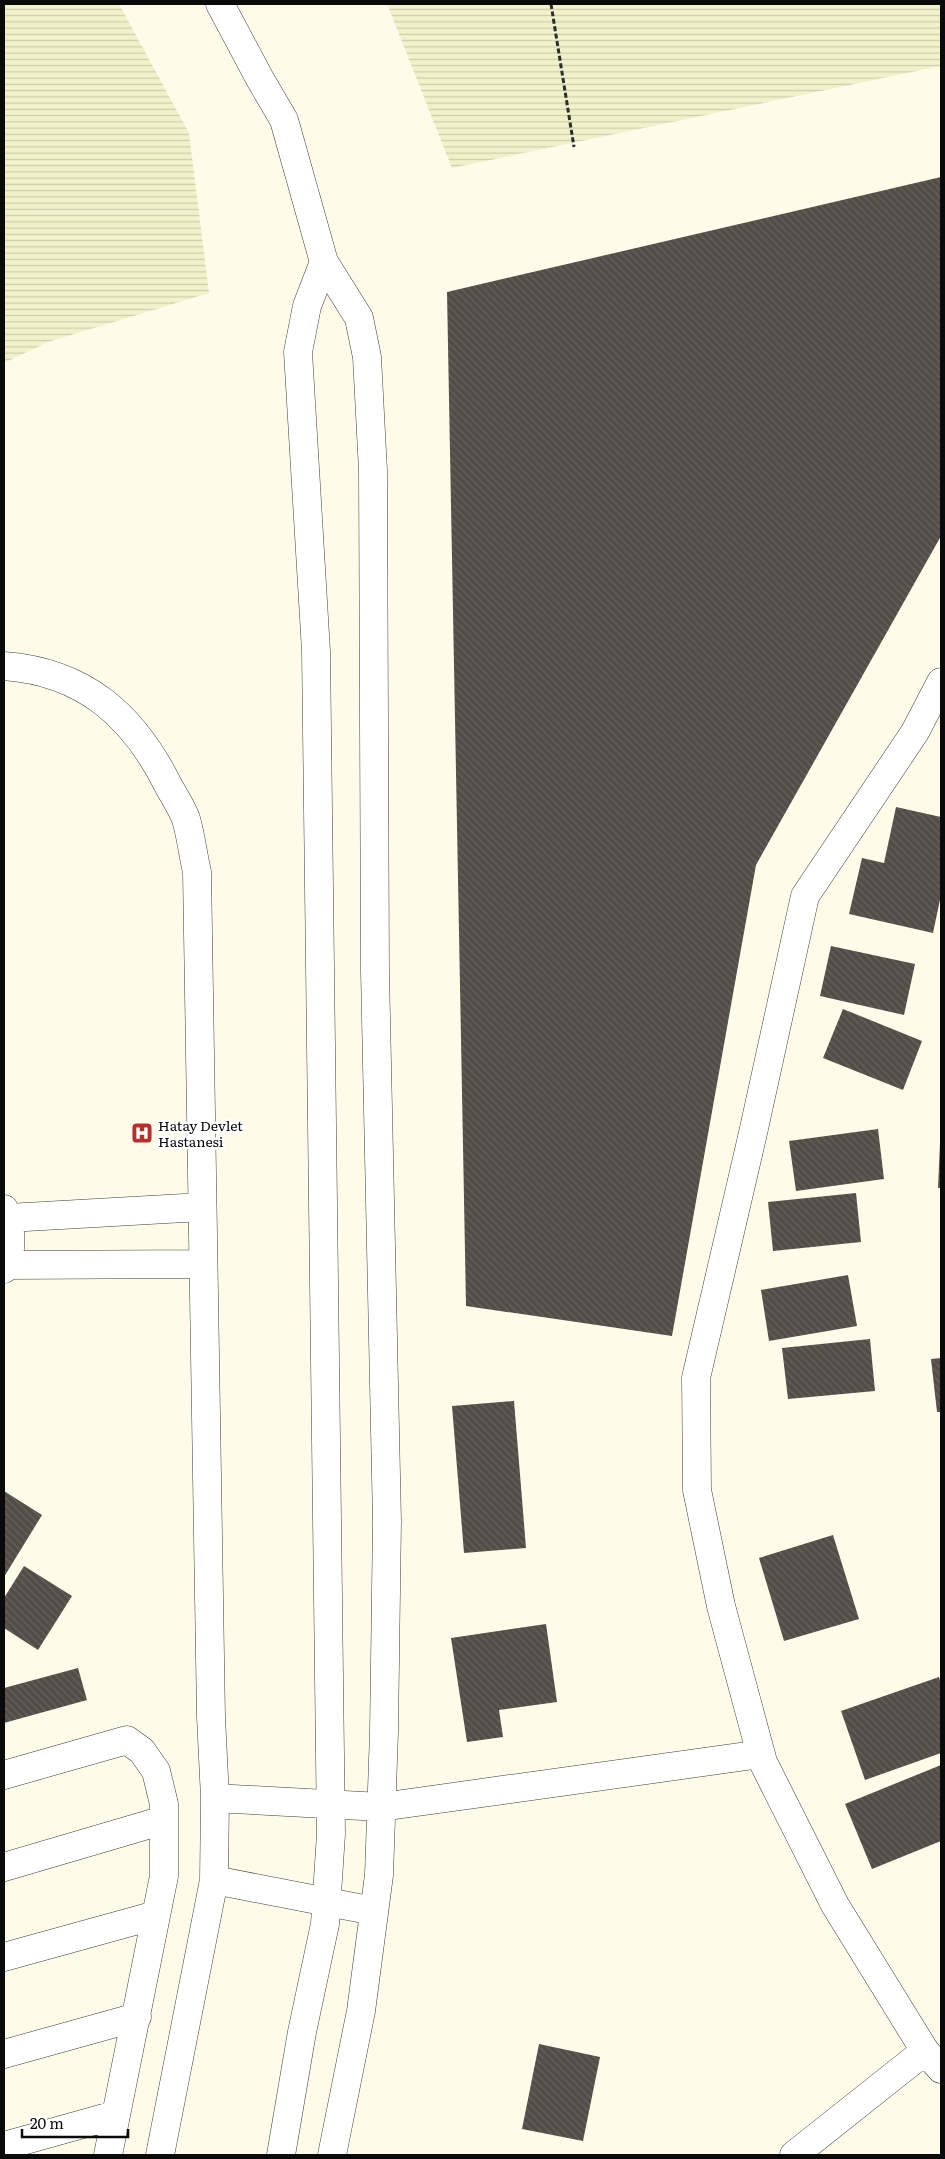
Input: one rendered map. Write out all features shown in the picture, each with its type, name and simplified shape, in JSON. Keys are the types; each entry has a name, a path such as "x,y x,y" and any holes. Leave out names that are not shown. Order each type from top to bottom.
{"street":[{"path":"220,4 284,120 324,262 359,318 368,357 373,471 375,972 387,1521 384,1732 379,1875 361,2011 332,2155"},
{"path":"281,2155 302,2032 325,1924 331,1834 316,651 298,352 307,306 324,262"},
{"path":"4,666 27,668 78,684 119,713 153,755 186,819 197,872 214,1880 160,2155"},
{"path":"794,2155 933,2060 835,1905 763,1762 721,1606 697,1490 696,1378 753,1133 805,896 915,732 941,682"},
{"path":"202,1207 6,1214 10,1241 5,1267 203,1264"},
{"path":"4,1775 127,1740 142,1751 156,1771 164,1804 164,1876 108,2155"},
{"path":"214,1798 381,1807 761,1754"},
{"path":"4,1867 164,1820"},
{"path":"214,1880 374,1911"},
{"path":"4,1956 156,1915"},
{"path":"4,2054 137,2017"},
{"path":"4,2146 115,2115"}],"path":[{"path":"551,4 574,147"}],"green space":[{"path":"4,4 119,4 189,133 209,293 48,342 4,363"},
{"path":"387,4 941,4 941,66 452,168"}],"building":[{"path":"941,177 941,536 756,865 672,1336 466,1306 447,292"},
{"path":"896,807 941,817 941,895 933,933 849,914 862,858 884,863"},
{"path":"831,946 915,964 904,1015 820,996"},
{"path":"843,1009 922,1041 903,1090 823,1058"},
{"path":"878,1129 884,1179 796,1191 789,1141"},
{"path":"940,1143 941,1188 938,1188"},
{"path":"856,1193 861,1242 773,1251 768,1202"},
{"path":"848,1275 857,1326 769,1341 761,1290"},
{"path":"870,1339 875,1391 788,1399 782,1348"},
{"path":"941,1358 941,1412 937,1412 931,1359"},
{"path":"514,1401 526,1548 464,1553 452,1406"},
{"path":"4,1491 42,1515 4,1577"},
{"path":"833,1535 859,1619 784,1641 759,1558"},
{"path":"24,1566 72,1596 38,1650 4,1628 4,1598"},
{"path":"546,1624 557,1702 499,1710 503,1737 467,1742 451,1638"},
{"path":"78,1668 87,1700 4,1723 4,1688"},
{"path":"939,1677 941,1684 941,1753 865,1780 841,1711"},
{"path":"941,1765 941,1841 872,1869 845,1804"},
{"path":"539,2044 600,2057 583,2141 522,2129"}],"place":[{"name":"Hatay Devlet Hastanesi","path":"142,1133"}]}
